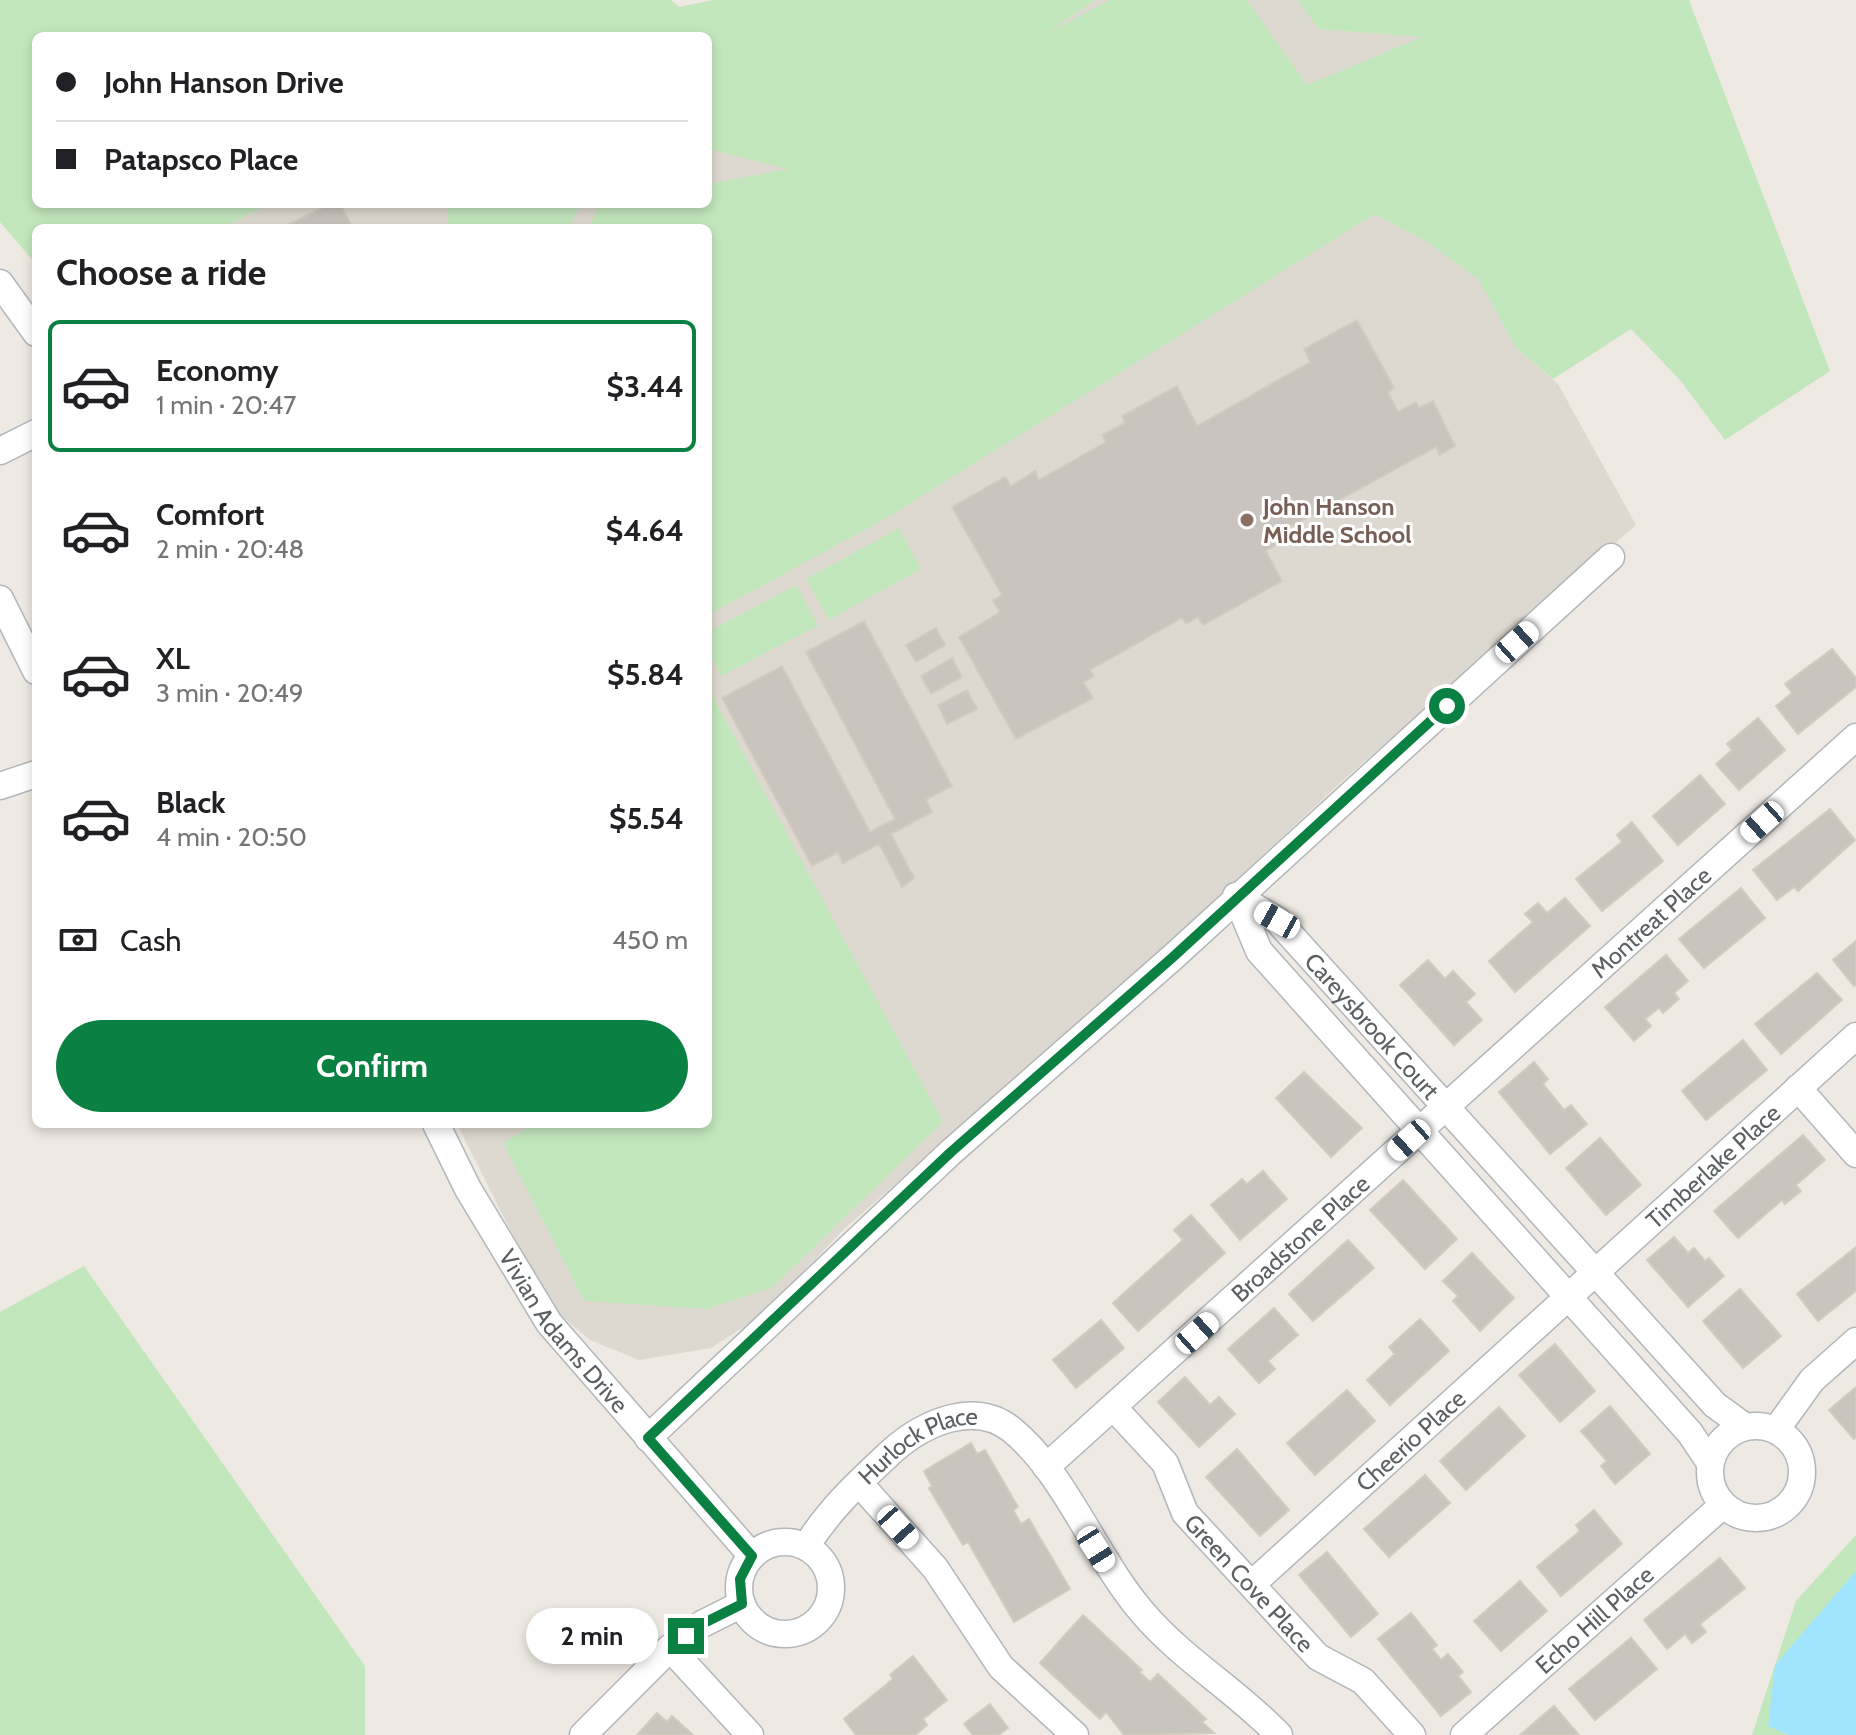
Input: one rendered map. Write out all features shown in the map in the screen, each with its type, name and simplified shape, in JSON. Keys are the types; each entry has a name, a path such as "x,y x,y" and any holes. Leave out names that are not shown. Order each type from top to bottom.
{"street":[{"path":"0,283 32,327"},
{"path":"0,451 32,435"},
{"path":"648,1438 951,1152 1173,957 1236,896 1611,557"},
{"path":"0,599 32,663"},
{"name":"Montreat Place","path":"1447,1107 1856,737"},
{"path":"0,786 32,775"},
{"name":"Careysbrook Court","path":"1236,896 1277,920 1715,1405 1744,1426"},
{"name":"Careysbrook Court","path":"1236,896 1259,951 1690,1433 1710,1463"},
{"name":"Timberlake Place","path":"1569,1296 1856,1036"},
{"path":"1798,1088 1856,1154"},
{"name":"Broadstone Place","path":"1046,1467 1447,1107"},
{"name":"Vivian Adams Drive","path":"438,1128 468,1189 549,1323 752,1556"},
{"name":"Cheerio Place","path":"1252,1584 1569,1296"},
{"path":"1776,1430 1812,1380 1856,1341"},
{"name":"Green Cove Place","path":"1114,1408 1165,1463 1185,1513 1318,1657 1363,1681 1412,1735"},
{"name":"Hurlock Place","path":"806,1547 825,1516 904,1440 935,1422 972,1415 1010,1428 1046,1467 1113,1576 1145,1616 1266,1730"},
{"path":"1744,1426 1776,1430 1788,1438 1798,1451 1799,1490 1791,1503 1779,1513 1745,1518 1723,1505 1710,1479 1710,1463 1724,1438 1744,1426"},
{"path":"859,1483 935,1568 1001,1667 1070,1733"},
{"name":"Echo Hill Place","path":"1464,1735 1723,1505"},
{"path":"777,1542 806,1547 823,1562 830,1582 830,1596 816,1621 791,1633 777,1633 756,1623 742,1604 740,1579 752,1556 777,1542"},
{"path":"583,1735 670,1648 702,1624 742,1604"},
{"path":"670,1648 750,1735"}],"shaded area":[{"path":"1095,0 1298,0 1319,29 1424,37 1516,348 1558,384 1636,525 1342,781 1169,943 842,1231 762,1315 711,1348 639,1360 590,1340 548,1305 459,1128 712,1128 712,224 231,224 261,208 712,208 712,150 791,168 901,127"}],"green space":[{"path":"0,0 671,0 679,7 713,0 1095,0 1045,34 1110,0 1247,0 1307,85 1422,37 1318,29 1298,0 1689,0 1830,371 1725,440 1680,380 1631,329 1553,379 1516,348 1479,280 1427,242 1375,214 885,519 712,613 712,224 591,224 597,208 712,208 712,183 788,169 712,150 712,32 32,32 32,208 261,208 231,224 32,224 32,259 0,222"},
{"path":"448,208 578,208 572,224 448,224"},
{"path":"899,528 921,569 829,620 806,579"},
{"path":"796,585 818,626 721,676 712,659 712,630"},
{"path":"712,695 943,1122 773,1287 707,1309 584,1301 503,1143 529,1128 712,1128"},
{"path":"84,1266 365,1666 365,1735 0,1735 0,1312"},
{"path":"1856,1535 1856,1735 1752,1735 1796,1601"}],"water":[{"path":"1856,1571 1856,1735 1789,1735 1768,1726 1775,1665"}],"building":[{"path":"322,208 342,208 351,224 290,224"},
{"path":"1357,320 1394,388 1388,392 1398,412 1416,402 1419,408 1433,401 1455,446 1440,455 1436,447 1284,530 1287,538 1266,551 1282,581 1203,625 1198,617 1186,624 1182,618 1090,670 1094,676 1083,682 1093,698 1016,739 959,637 1000,612 993,601 1002,595 952,507 1005,477 1011,486 1035,471 1039,480 1106,442 1102,435 1125,423 1122,416 1177,386 1197,426 1310,362 1304,349"},
{"path":"864,621 952,786 926,800 932,812 891,834 914,878 902,887 879,844 843,863 838,852 812,866 722,698 782,666 870,832 895,819 806,652"},
{"path":"936,628 945,645 916,662 906,645"},
{"path":"1832,649 1856,678 1856,687 1798,734 1776,706 1792,693 1785,684"},
{"path":"952,658 962,677 931,694 921,676"},
{"path":"967,690 977,709 947,724 938,705"},
{"path":"1758,718 1785,750 1739,790 1716,764 1732,750 1727,744"},
{"path":"1700,775 1725,804 1678,845 1653,816"},
{"path":"1830,809 1855,840 1798,891 1794,887 1777,900 1753,870"},
{"path":"1632,822 1663,861 1602,911 1576,879 1622,842 1617,835"},
{"path":"1741,888 1765,918 1704,968 1679,939"},
{"path":"1565,898 1590,926 1515,992 1489,961 1533,922 1525,914 1538,903 1547,913"},
{"path":"1856,941 1856,984 1854,986 1833,960"},
{"path":"1666,955 1688,981 1674,993 1679,999 1663,1013 1659,1008 1645,1019 1651,1026 1634,1041 1605,1007"},
{"path":"1428,960 1445,979 1453,971 1475,994 1466,1002 1482,1020 1454,1045 1400,985"},
{"path":"1817,973 1842,1000 1781,1054 1755,1024"},
{"path":"1743,1040 1767,1070 1706,1120 1682,1091"},
{"path":"1534,1062 1548,1079 1543,1084 1564,1110 1571,1105 1587,1124 1550,1154 1499,1092"},
{"path":"1304,1072 1362,1128 1331,1157 1276,1098"},
{"path":"1803,1135 1825,1160 1796,1185 1801,1191 1785,1204 1782,1200 1738,1238 1714,1211"},
{"path":"1600,1138 1641,1185 1606,1215 1566,1168"},
{"path":"1263,1171 1287,1199 1240,1240 1211,1205 1242,1179 1247,1184"},
{"path":"1403,1180 1457,1239 1425,1269 1370,1210"},
{"path":"1191,1215 1225,1253 1138,1331 1113,1303 1183,1240 1174,1230"},
{"path":"1674,1237 1688,1253 1694,1248 1705,1261 1709,1258 1724,1276 1688,1307 1647,1260"},
{"path":"1348,1240 1374,1268 1313,1321 1289,1294"},
{"path":"1856,1247 1856,1291 1818,1321 1797,1294"},
{"path":"1472,1253 1514,1298 1480,1331 1453,1301 1458,1296 1443,1281"},
{"path":"1740,1289 1781,1336 1743,1368 1703,1321"},
{"path":"1274,1308 1298,1335 1268,1361 1275,1369 1259,1383 1228,1349"},
{"path":"1420,1319 1449,1351 1390,1405 1367,1380 1395,1354 1389,1347"},
{"path":"1101,1320 1124,1348 1076,1388 1053,1360"},
{"path":"1555,1344 1595,1391 1560,1422 1519,1375"},
{"path":"1185,1377 1210,1405 1219,1397 1235,1414 1199,1447 1158,1402"},
{"path":"1856,1387 1856,1437 1854,1439 1829,1410"},
{"path":"1347,1390 1375,1421 1315,1475 1287,1443"},
{"path":"1610,1406 1650,1454 1615,1484 1601,1466 1607,1461 1581,1431"},
{"path":"1499,1407 1525,1436 1466,1490 1440,1461"},
{"path":"971,1443 977,1454 985,1450 1018,1507 1013,1510 1021,1524 1029,1519 1070,1589 1014,1622 968,1542 963,1545 929,1488 932,1486 924,1471"},
{"path":"1237,1449 1289,1510 1260,1536 1206,1477"},
{"path":"1425,1475 1450,1503 1389,1557 1364,1529"},
{"path":"1594,1510 1622,1544 1561,1596 1537,1567 1580,1531 1576,1525"},
{"path":"1327,1552 1378,1614 1351,1637 1299,1575"},
{"path":"1720,1558 1745,1588 1700,1624 1706,1632 1692,1643 1685,1634 1667,1649 1644,1620"},
{"path":"1520,1581 1547,1611 1501,1651 1474,1621"},
{"path":"1411,1613 1437,1645 1432,1649 1441,1660 1448,1654 1463,1672 1458,1676 1471,1692 1441,1716 1378,1639"},
{"path":"1083,1615 1142,1670 1139,1672 1150,1682 1158,1674 1206,1719 1202,1722 1214,1733 1124,1735 1106,1712 1100,1719 1040,1663"},
{"path":"1631,1638 1657,1669 1595,1720 1569,1689"},
{"path":"913,1656 947,1700 923,1719 927,1725 915,1735 856,1735 844,1719 893,1679 890,1675"},
{"path":"990,1704 1008,1728 998,1735 973,1735 964,1724"},
{"path":"1554,1706 1579,1735 1520,1735"},
{"path":"657,1713 667,1722 672,1716 693,1735 637,1735"}],"place":[{"name":"John Hanson Middle School","path":"1247,520"}],"route":[{"path":"686,1636 702,1624 742,1604 740,1579 752,1556 648,1438 766,1330 951,1152 1173,957 1236,896 1447,706"}]}
